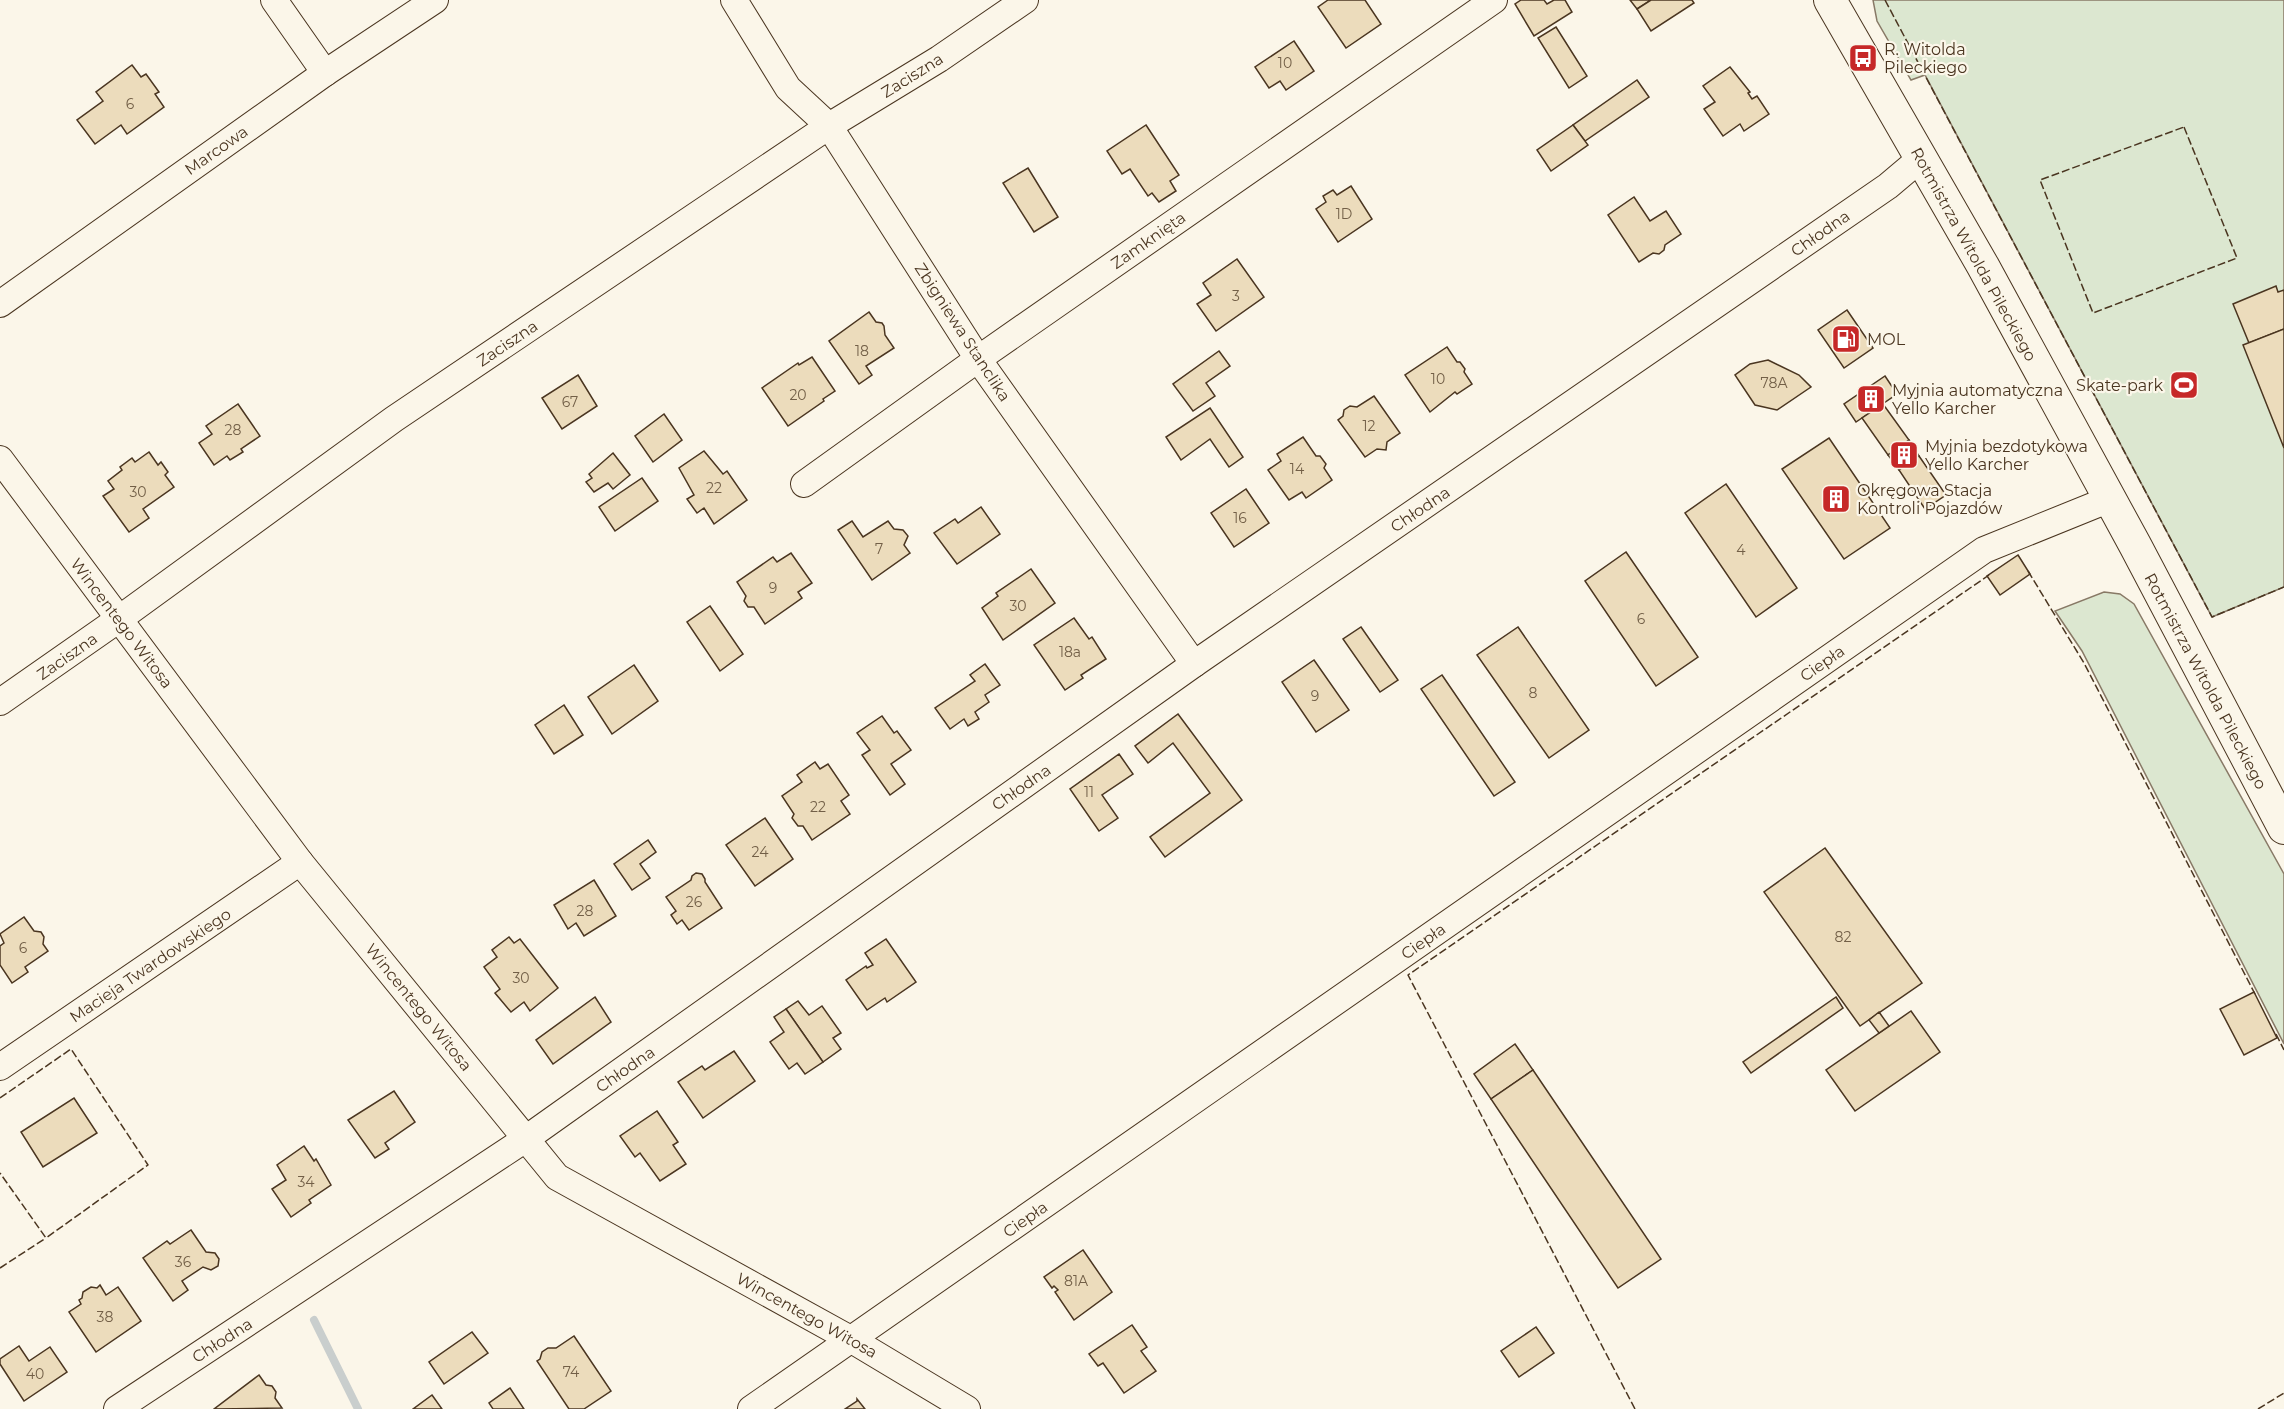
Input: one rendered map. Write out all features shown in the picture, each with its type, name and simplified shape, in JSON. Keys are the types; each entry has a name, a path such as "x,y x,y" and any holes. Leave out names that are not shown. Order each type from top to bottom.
{"street":[{"path":"274,0 325,73"},
{"name":"Marcowa","path":"0,304 325,73 435,0"},
{"name":"Zbigniewa Stanclika","path":"734,0 788,88 830,126 978,359 1194,664"},
{"name":"Zaciszna","path":"0,702 119,620 394,418 830,126 939,59 1024,0"},
{"name":"Zamknięta","path":"804,484 978,359 1494,0"},
{"name":"Rotmistrza Witolda Pileckiego","path":"1830,0 1983,266 2284,828"},
{"name":"Chłodna","path":"117,1409 527,1138 1194,664 1888,186 1920,159"},
{"name":"Wincentego Witosa","path":"0,459 300,862 557,1177 852,1340 967,1409"},
{"name":"Ciepła","path":"751,1409 1984,550 2109,499"},
{"name":"Macieja Twardowskiego","path":"0,1067 300,862"}],"green space":[{"path":"1873,0 2284,0 2284,587 2212,617 1925,75 1911,80 1877,21"},
{"path":"2104,592 2120,594 2134,604 2284,874 2284,1044 2082,651 2055,611"}],"building":[{"path":"1328,0 1365,0 1381,24 1346,48 1318,7"},
{"path":"1521,0 1544,0 1547,4 1554,0 1565,0 1572,12 1534,36 1515,4"},
{"path":"1630,0 1651,0 1637,9"},
{"path":"1651,0 1692,0 1694,3 1651,31 1637,9"},
{"path":"1556,27 1587,76 1569,88 1538,38"},
{"path":"1294,41 1314,71 1286,90 1280,81 1269,88 1255,67"},
{"path":"132,65 141,77 146,74 159,92 155,94 164,107 127,134 121,125 95,144 77,120 103,101 96,92"},
{"path":"1730,67 1750,92 1748,93 1752,99 1757,96 1769,114 1744,131 1740,124 1723,136 1704,109 1715,102 1703,86"},
{"path":"1637,80 1649,97 1585,141 1573,125"},
{"path":"1146,125 1179,175 1170,181 1176,191 1159,202 1152,193 1148,196 1130,169 1122,174 1107,151"},
{"path":"1573,125 1588,145 1551,171 1537,150"},
{"path":"1028,168 1058,217 1034,232 1003,183"},
{"path":"1351,186 1372,219 1338,242 1316,209 1326,202 1323,196 1333,190 1337,195"},
{"path":"1634,197 1650,221 1666,211 1681,234 1665,245 1664,250 1659,254 1653,253 1639,262 1608,215"},
{"path":"1237,259 1264,297 1216,331 1197,304 1211,295 1203,283"},
{"path":"2276,286 2278,292 2284,290 2284,329 2249,343 2233,304"},
{"path":"1847,310 1873,348 1844,368 1818,330"},
{"path":"869,312 876,322 882,323 885,335 894,348 866,366 872,375 859,384 829,341"},
{"path":"2284,329 2284,448 2243,345"},
{"path":"1447,347 1465,369 1464,372 1472,384 1457,394 1455,392 1430,412 1405,375"},
{"path":"1219,351 1230,366 1206,383 1215,396 1193,411 1173,384"},
{"path":"812,357 835,391 788,426 762,388 798,363 799,365"},
{"path":"1768,360 1799,375 1811,387 1777,410 1755,405 1735,375 1750,364"},
{"path":"578,375 597,406 562,429 542,398"},
{"name":"Myjnia automatyczna Yello Karcher","path":"1885,376 1897,394 1856,422 1844,404"},
{"path":"1374,396 1400,433 1387,442 1386,450 1377,449 1365,457 1338,420 1343,416 1344,410 1350,406 1357,407"},
{"path":"238,404 260,436 241,449 243,452 230,460 227,456 214,465 199,443 212,434 206,426"},
{"path":"1883,404 1909,440 1888,455 1862,418"},
{"path":"1210,408 1243,457 1229,467 1210,439 1181,460 1166,437"},
{"path":"664,414 682,440 653,462 635,436"},
{"path":"1303,437 1316,456 1320,456 1326,464 1324,468 1332,480 1306,498 1302,492 1289,500 1268,470 1281,461 1277,454"},
{"name":"Okręgowa Stacja Kontroli Pojazdów","path":"1829,438 1890,528 1844,559 1782,469"},
{"name":"Myjnia bezdotykowa Yello Karcher","path":"1909,440 1919,456 1899,470 1888,455"},
{"path":"704,451 723,474 727,471 747,500 714,524 704,508 697,513 687,499 694,495 679,468"},
{"path":"149,452 158,465 161,462 168,472 165,475 174,487 143,509 149,518 129,532 103,496 114,489 108,481 122,470 120,467 132,458 135,462"},
{"path":"613,453 630,475 613,489 608,483 594,492 586,482 592,478 589,474"},
{"path":"1919,456 1946,495 1925,509 1899,470"},
{"path":"642,478 658,501 615,531 599,507"},
{"path":"1726,484 1797,588 1756,617 1685,513"},
{"path":"1246,489 1269,523 1234,547 1211,513"},
{"path":"981,507 1000,534 957,564 934,533 955,519 958,523"},
{"path":"852,521 863,537 888,521 894,529 903,530 908,536 904,545 910,553 872,580 838,530"},
{"path":"1626,552 1698,657 1656,686 1585,581"},
{"path":"791,553 812,583 798,592 802,598 765,624 754,607 748,607 744,601 746,596 737,582 773,557 777,562"},
{"path":"2018,555 2030,574 2000,595 1987,576"},
{"path":"1031,569 1055,603 1003,640 982,608 998,596 996,593"},
{"path":"710,606 743,654 720,671 687,622"},
{"path":"1074,618 1089,639 1092,637 1106,659 1081,675 1083,678 1065,690 1034,645"},
{"path":"1361,627 1398,680 1380,692 1343,639"},
{"path":"1518,627 1589,730 1549,758 1477,655"},
{"path":"1314,660 1349,710 1316,732 1282,682"},
{"path":"985,664 1000,685 985,695 989,702 975,712 979,719 968,726 964,719 950,729 935,708 975,681 970,675"},
{"path":"634,665 658,701 612,734 588,697"},
{"path":"1442,675 1515,782 1494,796 1421,689"},
{"path":"564,705 583,735 554,754 535,725"},
{"path":"1178,714 1242,800 1165,857 1150,837 1210,793 1173,743 1148,763 1135,746"},
{"path":"882,716 894,733 897,731 911,750 891,764 905,784 890,795 862,755 870,750 857,733"},
{"path":"1119,754 1133,774 1102,795 1118,818 1099,831 1070,789"},
{"path":"815,762 820,769 828,764 849,795 841,801 850,814 812,840 803,826 798,826 792,818 794,814 782,796 802,782 797,775"},
{"path":"765,818 793,859 755,886 726,845"},
{"path":"648,840 656,852 640,864 650,878 632,890 614,864"},
{"path":"1825,848 1922,983 1860,1026 1764,892"},
{"path":"696,873 702,874 722,908 689,930 682,920 677,924 671,915 676,911 666,897 691,880"},
{"path":"594,880 616,916 584,936 576,923 568,929 554,905"},
{"path":"24,917 34,931 41,932 44,937 43,944 48,951 25,967 28,972 12,983 0,965 0,946 4,943 0,934"},
{"path":"509,937 514,943 520,939 558,988 530,1011 524,1002 511,1012 495,993 500,989 484,967 497,957 492,950"},
{"path":"886,939 916,982 887,1002 885,998 867,1010 846,980 866,966 867,968 873,965 865,953"},
{"path":"2254,992 2277,1038 2244,1055 2220,1009"},
{"path":"595,997 611,1022 553,1064 536,1040"},
{"path":"1836,997 1843,1008 1751,1073 1743,1062"},
{"path":"798,1001 809,1015 822,1006 841,1033 833,1038 841,1049 823,1062 786,1009"},
{"path":"786,1009 823,1062 805,1074 797,1063 789,1069 770,1042 784,1032 774,1017"},
{"path":"1911,1011 1940,1052 1855,1111 1826,1070"},
{"path":"1879,1012 1889,1026 1879,1033 1869,1020"},
{"path":"1515,1044 1533,1070 1491,1099 1474,1074"},
{"path":"734,1051 755,1081 703,1118 678,1082 702,1066 705,1070"},
{"path":"1533,1070 1661,1259 1618,1288 1491,1099"},
{"path":"394,1091 415,1122 385,1143 389,1149 375,1158 348,1120"},
{"path":"74,1098 97,1133 43,1167 21,1132"},
{"path":"657,1111 678,1142 673,1145 686,1164 660,1181 640,1153 635,1157 620,1136"},
{"path":"304,1146 314,1161 316,1159 331,1185 309,1200 311,1203 291,1217 272,1189 286,1180 277,1165"},
{"path":"191,1230 206,1252 215,1253 219,1259 218,1266 211,1270 203,1267 182,1281 188,1290 173,1301 143,1258 167,1241 170,1244"},
{"path":"1083,1250 1112,1292 1074,1320 1055,1292 1058,1290 1054,1286 1052,1288 1044,1277"},
{"path":"100,1285 106,1295 118,1287 141,1321 96,1352 69,1312 81,1304 79,1300 83,1292"},
{"path":"1132,1325 1147,1347 1141,1351 1156,1371 1124,1393 1103,1363 1098,1366 1089,1354"},
{"path":"1536,1327 1554,1353 1519,1377 1501,1351"},
{"path":"472,1332 488,1353 444,1384 429,1362"},
{"path":"574,1336 611,1391 584,1409 569,1409 537,1361 542,1352 548,1348 556,1348"},
{"path":"19,1346 29,1361 50,1347 67,1372 24,1401 0,1364 0,1359"},
{"path":"259,1375 266,1385 272,1386 276,1392 275,1398 282,1408 214,1409"},
{"path":"510,1388 524,1409 493,1409 489,1403"},
{"path":"432,1395 442,1409 413,1409"},
{"path":"857,1399 865,1409 845,1409 857,1401"}],"waterway":[{"path":"314,1320 358,1409"}],"fence":[{"path":"1885,0 2212,617 2284,587"},
{"path":"2184,127 2237,258 2093,313 2040,180 2184,127"},
{"path":"2028,571 2084,663 2255,994"},
{"path":"1635,1409 1408,975 1989,575"},
{"path":"2276,1034 2284,1050"},
{"path":"0,1098 71,1049 148,1165 46,1238 0,1173"},
{"path":"0,1268 46,1238"},
{"path":"2258,1409 2284,1393"}],"place":[{"name":"R. Witolda Pileckiego","path":"1863,58"},
{"name":"MOL","path":"1846,339"},
{"name":"Skate-park","path":"2184,385"},
{"name":"Myjnia automatyczna Yello Karcher","path":"1871,399"},
{"name":"Myjnia bezdotykowa Yello Karcher","path":"1904,455"},
{"name":"Okręgowa Stacja Kontroli Pojazdów","path":"1836,499"}]}
